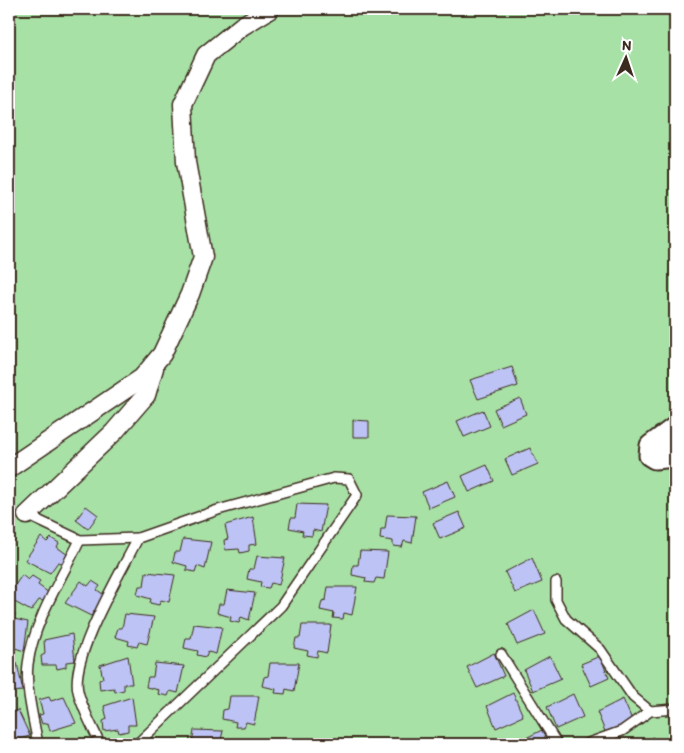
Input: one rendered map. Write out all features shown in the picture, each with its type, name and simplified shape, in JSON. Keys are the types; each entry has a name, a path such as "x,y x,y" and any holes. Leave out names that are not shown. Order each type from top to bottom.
{"street":[{"path":"27,515 114,432 146,395 156,361 190,294 203,258 186,162 183,104 206,54 242,26 270,9"},
{"path":"9,468 142,378 156,361"},
{"path":"675,428 651,446 650,455 655,458 675,456"}],"lane":[{"path":"27,515 80,540 138,538 218,510 334,478 349,479 357,494 281,606 137,744"},
{"path":"100,744 78,690 78,673 87,639 138,538"},
{"path":"38,744 32,715 28,665 37,630 80,540"},
{"path":"556,582 556,600 566,619 600,649 634,697 650,711"},
{"path":"501,654 557,744"},
{"path":"586,744 622,731 650,711 675,709"}],"green space":[{"path":"9,9 675,9 675,744 9,744"}],"building":[{"path":"512,367 518,386 478,399 470,380"},
{"path":"520,398 526,414 501,425 494,409"},
{"path":"483,410 490,426 464,437 457,421"},
{"path":"353,420 369,421 369,437 353,437"},
{"path":"530,448 538,464 512,475 505,459"},
{"path":"487,465 494,481 469,492 462,476"},
{"path":"448,481 455,497 429,508 422,492"},
{"path":"297,504 326,505 321,532 313,530 312,536 302,535 303,531 289,528 291,518 295,518"},
{"path":"86,506 98,515 88,529 76,520"},
{"path":"459,512 466,528 440,539 433,523"},
{"path":"387,515 416,516 412,543 404,541 402,547 393,546 393,541 380,539 381,529 385,529"},
{"path":"253,517 257,544 249,545 249,551 240,553 239,549 225,550 224,540 228,539 225,525"},
{"path":"41,537 47,542 51,538 59,543 57,547 68,555 62,563 58,562 50,573 25,560"},
{"path":"183,539 211,542 205,569 197,566 195,572 186,570 187,566 173,562 175,552 180,552"},
{"path":"360,551 388,552 384,579 376,578 374,583 365,582 366,578 352,575 353,565 358,565"},
{"path":"257,556 285,558 279,585 271,583 269,588 260,587 261,582 247,579 249,569 254,569"},
{"path":"532,558 542,582 515,593 505,572"},
{"path":"146,572 175,575 169,602 161,600 159,605 150,603 151,599 137,595 139,586 144,586"},
{"path":"22,575 28,580 32,576 40,581 38,585 49,593 43,601 39,600 31,611 9,599 9,594"},
{"path":"81,581 88,586 92,581 100,586 97,590 109,598 99,605 91,616 65,603"},
{"path":"328,587 357,587 352,615 344,613 343,619 333,618 334,613 320,610 322,601 326,600"},
{"path":"227,590 255,593 249,620 241,617 239,623 230,621 231,617 217,613 219,604 224,604"},
{"path":"534,610 545,634 517,645 508,624"},
{"path":"9,613 15,614 14,619 28,622 24,651 9,646"},
{"path":"125,614 154,617 147,644 139,642 137,647 128,645 129,641 115,637 118,628 122,628"},
{"path":"194,624 222,627 216,654 208,652 206,657 197,655 198,651 184,648 186,638 191,638"},
{"path":"302,625 331,625 327,653 318,651 317,657 307,655 308,651 294,648 296,638 300,638"},
{"path":"72,634 75,661 66,662 66,667 57,669 56,665 42,665 41,656 45,654 44,640"},
{"path":"494,653 504,676 477,688 467,667"},
{"path":"128,656 132,684 124,684 124,690 115,692 114,688 100,690 99,680 103,678 100,665"},
{"path":"550,656 561,679 533,691 524,670"},
{"path":"600,656 609,678 591,686 581,664"},
{"path":"17,663 23,691 9,692 9,664"},
{"path":"155,663 184,666 178,693 170,691 168,696 158,694 159,690 146,687 148,677 153,677"},
{"path":"270,663 299,663 294,691 286,689 285,694 275,693 276,689 262,686 264,677 268,676"},
{"path":"513,693 523,716 496,728 487,706"},
{"path":"573,694 583,717 556,729 547,707"},
{"path":"230,696 259,696 254,724 246,722 244,727 235,727 236,722 222,719 223,710 228,709"},
{"path":"49,697 51,701 64,697 76,723 50,731 48,723 42,724 39,715 43,714 39,700"},
{"path":"132,697 136,725 128,725 128,731 119,733 118,729 104,731 103,721 107,719 104,706"},
{"path":"623,699 633,722 606,734 597,712"},
{"path":"18,710 30,736 9,742 9,713"},
{"path":"194,730 223,731 220,744 192,744"},
{"path":"542,730 548,744 516,744 516,743"},
{"path":"675,731 675,744 674,744 670,734"},
{"path":"653,737 656,744 639,744"}]}
